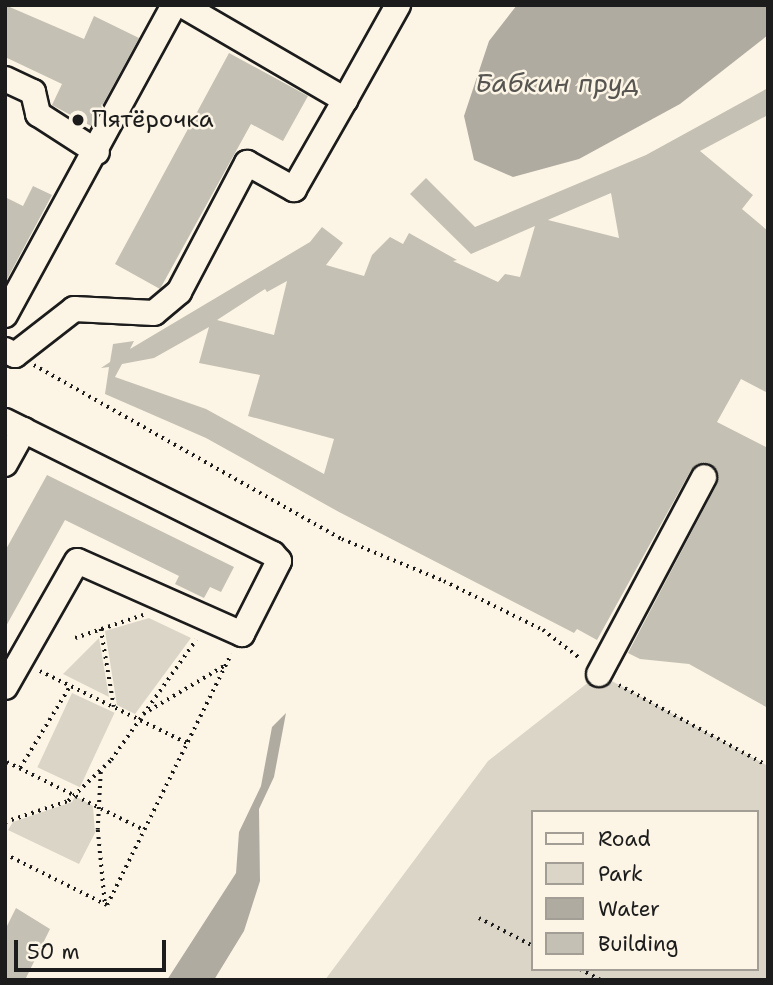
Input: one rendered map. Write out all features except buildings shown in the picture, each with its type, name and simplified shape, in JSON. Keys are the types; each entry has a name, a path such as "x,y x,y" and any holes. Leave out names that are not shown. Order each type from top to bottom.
{"street":[{"path":"5,315 97,152 174,5"},
{"path":"182,5 345,100"},
{"path":"10,353 74,309 154,313 179,292 247,163 294,189 398,5"},
{"path":"5,79 33,92 38,114 97,152"},
{"path":"5,464 15,426 273,554 278,568 248,629 241,634 77,561 5,687"},
{"path":"599,674 704,477"}],"path":[{"path":"10,353 342,539 444,581 542,630 599,674 768,766"},
{"path":"75,638 145,615"},
{"path":"101,629 114,708"},
{"path":"105,903 241,634"},
{"path":"5,822 75,795 101,770 196,640"},
{"path":"19,661 114,708 139,717 187,743"},
{"path":"139,717 226,664"},
{"path":"20,768 69,686"},
{"path":"7,762 144,830"},
{"path":"101,770 99,807 105,903"},
{"path":"5,854 105,903"},
{"path":"479,918 532,945"},
{"path":"584,971 601,980"}],"green space":[{"path":"149,618 191,638 135,714 117,705 105,631"},
{"path":"99,638 109,697 63,674"},
{"path":"599,674 768,766 768,980 325,980 488,761"},
{"path":"72,693 115,713 80,787 37,767"},
{"path":"75,796 93,806 95,833 79,864 8,830 13,822 72,802"}],"water":[{"name":"Бабкин пруд","path":"517,5 768,5 768,35 680,104 579,159 513,177 474,160 464,116 489,41"},
{"path":"286,713 274,777 259,809 260,881 244,931 214,980 167,980 236,873 239,832 261,786 272,727"}],"place":[{"name":"Пятёрочка","path":"78,120"}]}
